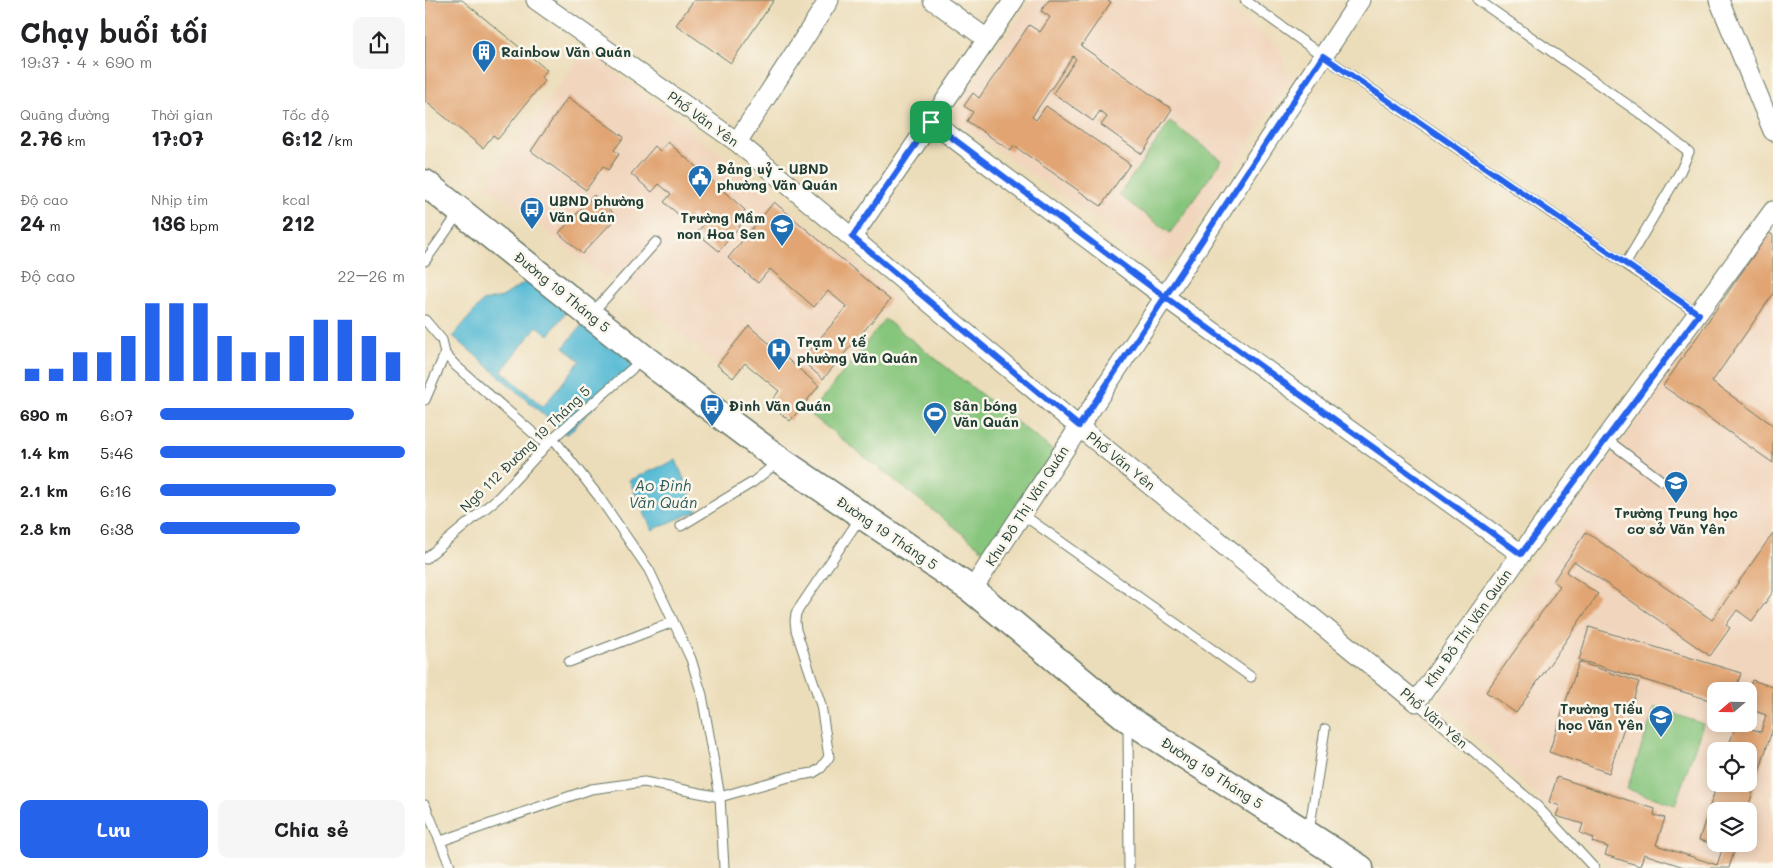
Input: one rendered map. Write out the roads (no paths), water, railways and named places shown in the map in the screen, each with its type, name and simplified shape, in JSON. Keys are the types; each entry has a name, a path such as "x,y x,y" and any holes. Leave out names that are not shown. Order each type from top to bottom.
{"street":[{"name":"Phố Văn Yên","path":"536,0 737,142 1416,702"},
{"path":"737,142 829,0"},
{"path":"933,0 987,39"},
{"path":"852,237 1014,0"},
{"name":"Khu Đô Thị Văn Quán","path":"972,590 1360,0"},
{"path":"1719,0 1773,131"},
{"path":"931,122 1165,297 1521,554"},
{"name":"Đường 19 Tháng 5","path":"425,182 644,358 780,460 972,590 1128,719 1360,868"},
{"name":"Khu Đô Thị Văn Quán","path":"1416,702 1521,554 1773,211"}],"lane":[{"path":"1245,0 1323,56 1699,314"},
{"path":"1478,0 1641,114 1689,152 1680,172 1626,263"},
{"path":"425,261 460,211"},
{"path":"590,315 656,242"},
{"path":"425,320 442,340 445,354 456,366 550,441 599,497 649,570 691,659 702,696 720,797 725,868"},
{"path":"425,400 445,354"},
{"name":"Ngõ 112 Đường 19 Tháng 5","path":"425,559 499,497 550,441 644,358"},
{"path":"1606,439 1662,481"},
{"path":"681,526 753,482 780,460"},
{"path":"1022,514 1251,677"},
{"path":"441,841 591,789 644,782 720,797 813,772 826,763 829,757 821,705 796,630 796,613 862,515"},
{"path":"569,662 673,622"},
{"name":"Phố Văn Yên","path":"1416,702 1539,807 1594,868"},
{"path":"1128,719 1129,868"},
{"path":"1308,835 1325,729"},
{"path":"425,805 451,868"}],"water":[{"path":"532,278 569,308 549,335 537,326 502,371 543,407 580,361 564,347 585,321 637,363 567,435 453,336 483,301 502,297"},
{"name":"Ao Đình Văn Quán","path":"676,460 697,511 652,530 629,480"}],"place":[{"name":"Rainbow Văn Quán","path":"484,73"},
{"name":"Đảng uỷ - UBND phường Văn Quán","path":"700,198"},
{"name":"UBND phường Văn Quán","path":"532,230"},
{"name":"Trường Mầm non Hoa Sen","path":"782,247"},
{"name":"Trạm Y tế phường Văn Quán","path":"779,371"},
{"name":"Đình Văn Quán","path":"712,427"},
{"name":"Sân bóng Văn Quán","path":"935,435"},
{"name":"Trường Trung học cơ sở Văn Yên","path":"1676,504"},
{"name":"Trường Tiểu học Văn Yên","path":"1661,738"}]}
